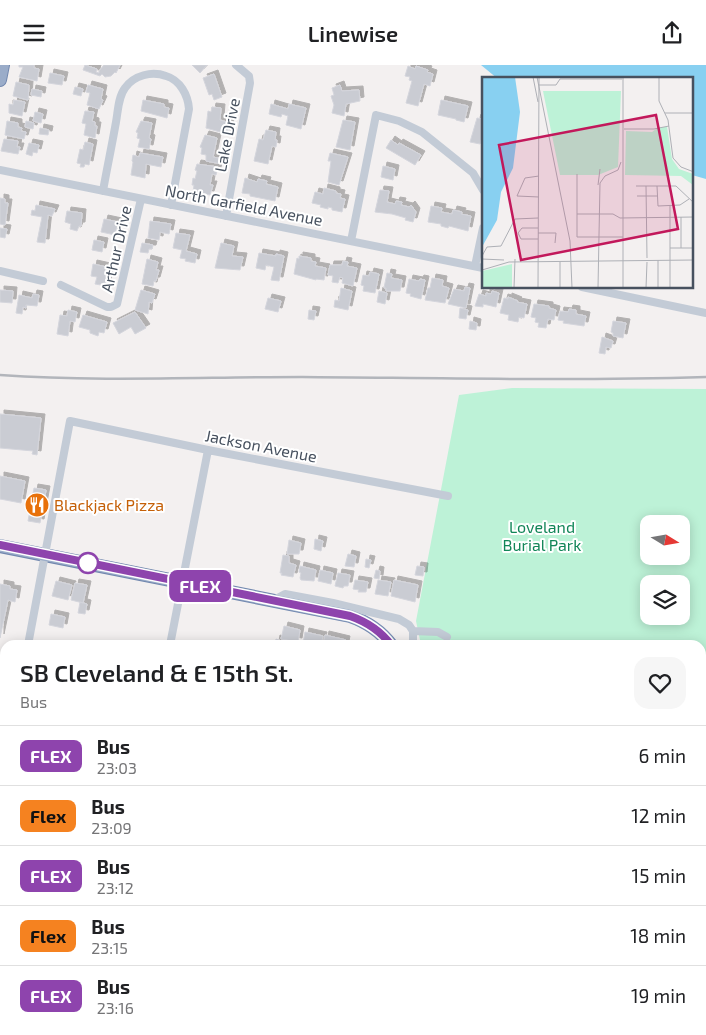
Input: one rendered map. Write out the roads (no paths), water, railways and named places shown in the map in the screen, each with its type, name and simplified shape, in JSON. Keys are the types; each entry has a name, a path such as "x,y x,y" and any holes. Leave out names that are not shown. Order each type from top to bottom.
{"highway":[{"path":"0,80 3,65"},
{"path":"0,545 350,616 362,620 384,635 388,640"}],"street":[{"name":"Lake Drive","path":"226,216 250,83 249,76 236,65"},
{"path":"103,191 123,90 137,78 154,73 176,81 187,96 190,109 171,205"},
{"path":"350,241 376,115 399,121 422,133 473,173 482,187"},
{"name":"North Garfield Avenue","path":"0,170 482,268"},
{"name":"Arthur Drive","path":"61,285 107,307 117,304 141,199"},
{"path":"475,266 482,236"},
{"path":"0,271 43,281"},
{"path":"592,289 706,313"},
{"name":"Jackson Avenue","path":"45,555 70,421 208,450 448,496"},
{"path":"171,640 208,450"},
{"path":"29,640 45,555"},
{"path":"273,601 285,595 333,603 399,619 413,631 413,640"},
{"path":"413,631 438,632 447,637"}],"water":[{"path":"481,65 706,65 706,179 694,176 694,77 496,77"}],"railway":[{"path":"0,375 113,379 706,377"}],"place":[{"name":"Blackjack Pizza","path":"37,505"}],"park label":[{"name":"Loveland Burial Park","path":"542,536"}]}
